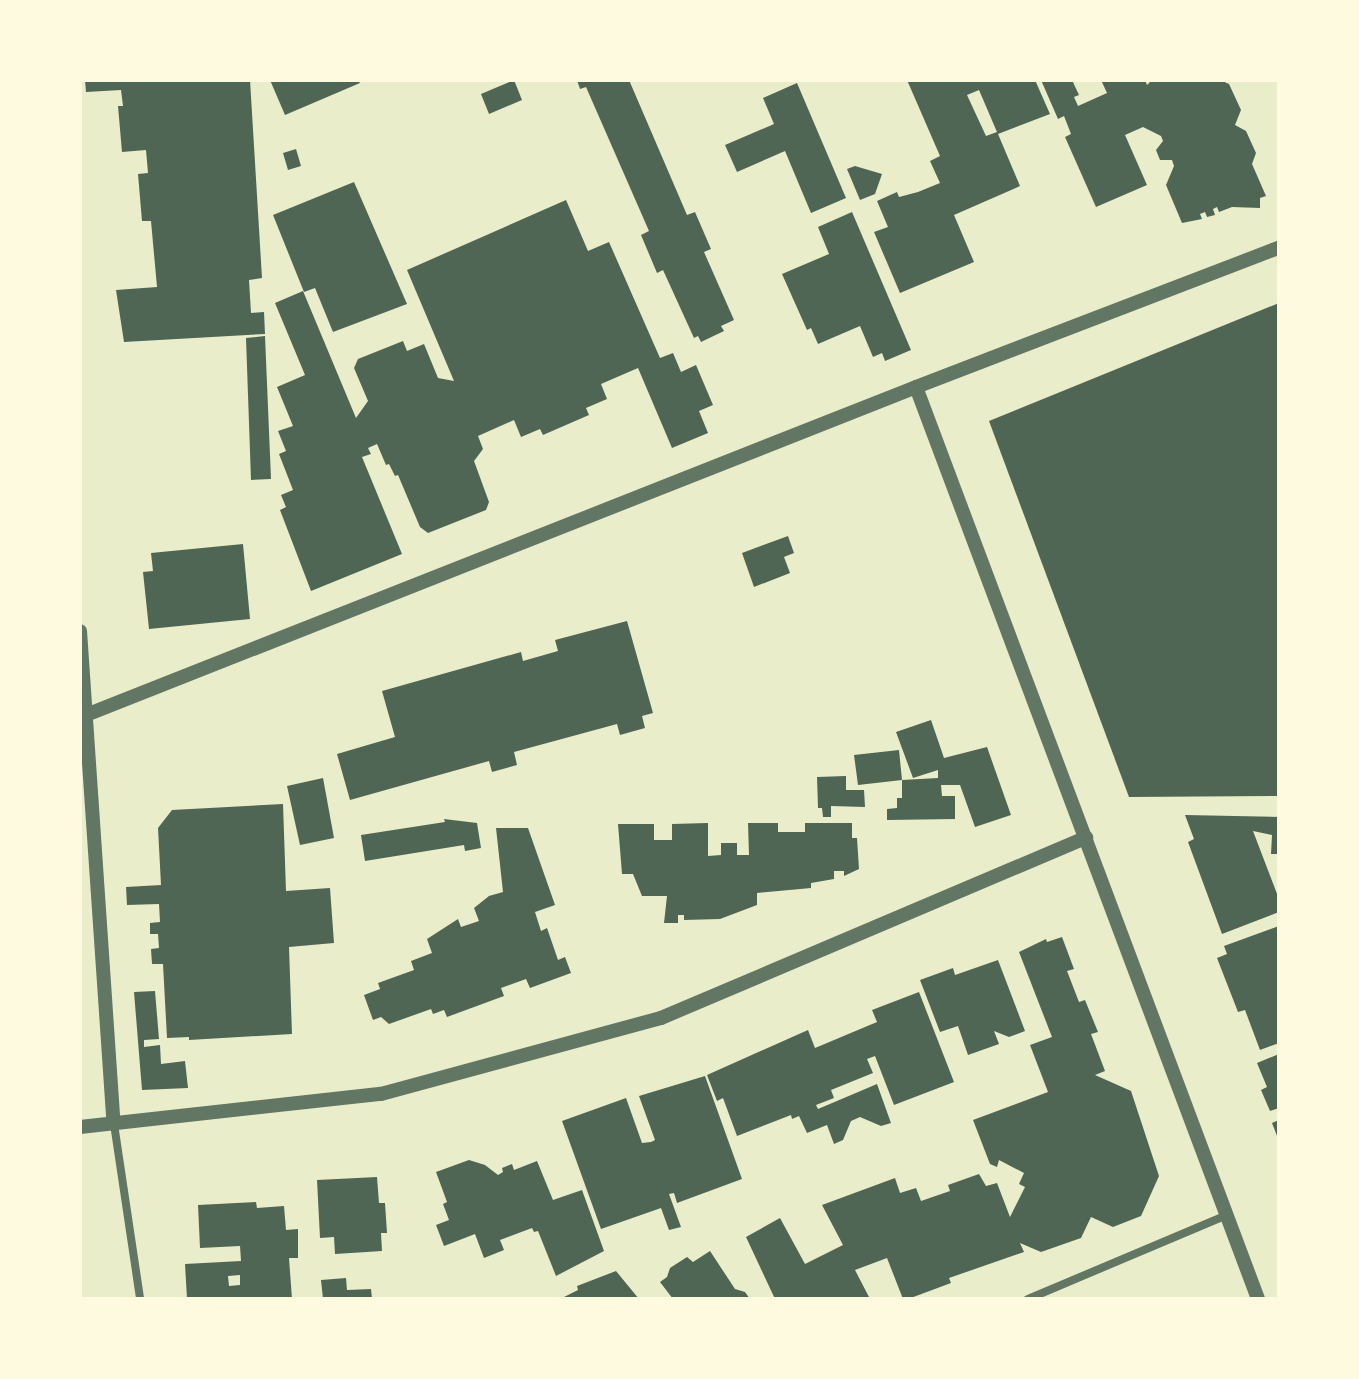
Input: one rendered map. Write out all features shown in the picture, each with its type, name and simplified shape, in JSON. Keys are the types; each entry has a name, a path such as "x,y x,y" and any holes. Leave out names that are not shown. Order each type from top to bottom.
{"street":[{"path":"86,715 916,387 1279,248"},
{"path":"916,387 1258,1299"},
{"path":"80,631 114,1124 140,1299"},
{"path":"80,1127 381,1094 661,1018 1086,838"},
{"path":"1028,1299 1227,1215"}],"building":[{"path":"85,80 250,80 262,278 249,280 251,313 264,312 265,334 124,342 116,290 157,287 151,221 142,221 138,174 148,173 146,150 122,152 118,106 123,106 121,90 86,92"},
{"path":"270,80 358,80 360,83 285,115"},
{"path":"514,80 522,100 489,114 481,94"},
{"path":"577,80 629,80 687,215 695,212 711,249 704,252 734,320 721,326 724,331 701,342 698,336 694,338 663,270 657,273 641,235 649,231 586,87 580,89"},
{"path":"907,80 1035,80 1050,114 998,134 1020,186 954,215 974,262 900,293 874,232 888,227 877,201 897,192 899,197 940,183 930,161 940,156","holes":["979,90 997,132 986,136 967,95"]},
{"path":"1041,80 1072,80 1079,95 1074,97 1078,106 1107,93 1101,80 1145,80 1147,85 1152,80 1220,80 1229,84 1241,110 1235,125 1246,131 1256,153 1252,164 1266,196 1260,198 1260,208 1232,207 1219,212 1217,207 1213,209 1215,215 1207,217 1205,212 1200,214 1202,219 1182,223 1166,185 1174,166 1172,160 1160,160 1156,150 1163,141 1161,136 1143,127 1125,135 1147,185 1096,207 1065,137 1071,134 1064,116 1058,119"},
{"path":"797,83 846,198 811,213 785,151 737,172 725,145 774,124 763,98"},
{"path":"296,149 301,166 288,170 283,153"},
{"path":"855,166 882,174 875,194 860,200 847,169"},
{"path":"354,182 407,304 333,332 315,288 304,292 273,215"},
{"path":"566,200 588,251 609,242 660,358 673,353 681,372 696,365 713,405 699,411 708,433 672,448 638,368 601,384 607,399 586,408 589,415 543,435 540,429 521,437 514,420 478,436 483,449 474,461 489,502 486,510 428,533 420,527 398,475 395,476 389,464 386,465 377,444 368,448 371,454 362,457 402,554 311,591 280,510 286,507 281,495 293,490 279,454 286,451 278,431 293,426 277,387 305,375 275,303 303,291 356,418 368,401 354,368 358,359 403,341 407,351 424,344 438,378 454,381 407,270"},
{"path":"852,212 911,350 885,361 882,353 873,357 860,326 818,344 811,328 807,330 782,274 829,254 818,227"},
{"path":"1279,303 1279,796 1129,797 989,421"},
{"path":"265,336 271,479 251,480 246,338"},
{"path":"788,536 794,553 784,557 790,573 754,587 742,553"},
{"path":"243,544 250,619 149,629 143,572 153,571 151,553"},
{"path":"627,621 653,713 642,716 645,728 620,735 617,724 514,752 517,765 492,772 489,761 350,800 337,754 395,737 382,691 521,652 523,661 558,651 555,640"},
{"path":"931,720 944,758 987,747 1011,815 975,827 960,785 941,785 942,796 955,796 955,819 887,820 887,809 897,808 897,798 902,798 902,780 938,778 938,770 913,778 896,732"},
{"path":"899,750 902,780 858,785 854,755"},
{"path":"846,776 846,790 864,790 865,807 831,806 831,817 823,817 822,808 818,808 817,777"},
{"path":"323,778 334,838 300,845 287,786"},
{"path":"283,804 286,891 330,888 334,943 289,947 292,1034 189,1040 189,1037 167,1038 163,964 152,964 151,949 159,948 158,934 150,934 150,923 160,922 159,904 127,905 126,887 161,885 158,828 172,810"},
{"path":"1185,815 1279,817 1279,854 1271,854 1272,835 1253,831 1279,899 1279,912 1222,934 1188,842 1194,839"},
{"path":"444,819 477,823 481,848 465,851 464,845 365,861 361,835 445,822"},
{"path":"708,823 708,856 721,855 721,843 737,843 737,855 749,855 748,823 778,823 778,832 805,832 805,823 852,823 852,838 857,838 859,869 844,876 844,871 834,871 834,879 811,883 811,888 757,893 757,905 720,919 684,920 684,915 678,915 678,923 664,923 667,896 642,896 633,874 622,874 618,824 654,824 654,840 672,840 672,824"},
{"path":"496,828 528,828 555,905 535,912 541,931 547,928 558,960 565,957 571,973 530,988 526,979 501,988 504,996 447,1017 444,1010 433,1014 431,1009 389,1024 381,1017 373,1020 364,995 380,989 378,983 414,970 411,961 432,953 427,939 458,919 461,927 479,921 474,908 489,896 503,892"},
{"path":"1279,926 1279,1043 1260,1050 1245,1010 1238,1012 1217,958 1227,954 1224,946"},
{"path":"1062,937 1074,969 1067,971 1079,1002 1085,1000 1098,1032 1091,1034 1105,1071 1095,1075 1131,1091 1159,1176 1141,1216 1113,1227 1091,1217 1081,1238 1041,1252 1020,1243 1024,1252 949,1278 951,1283 908,1299 903,1299 887,1258 855,1270 870,1299 775,1299 746,1237 780,1218 805,1264 843,1245 822,1205 895,1178 900,1193 916,1188 921,1201 950,1191 948,1185 979,1174 986,1186 997,1183 1010,1217 1025,1187 1019,1184 1024,1173 999,1160 997,1167 990,1164 973,1120 1048,1092 1030,1045 1052,1037 1019,952 1046,939 1047,942"},
{"path":"998,960 1025,1031 1009,1037 994,1031 999,1044 968,1055 958,1026 940,1032 920,980 953,968 955,975"},
{"path":"155,991 159,1039 144,1040 144,1047 160,1045 161,1064 185,1061 188,1088 142,1090 134,992"},
{"path":"919,992 954,1082 894,1105 875,1056 867,1059 873,1073 831,1090 834,1098 816,1105 818,1109 877,1084 891,1123 881,1126 860,1117 851,1121 843,1140 834,1144 827,1125 807,1133 799,1116 792,1119 791,1115 737,1136 723,1098 717,1101 707,1075 808,1030 815,1048 877,1022 872,1010"},
{"path":"1279,1054 1279,1108 1270,1111 1261,1090 1267,1087 1257,1063"},
{"path":"705,1076 742,1179 677,1203 674,1193 669,1194 681,1227 669,1230 661,1208 601,1229 562,1121 626,1098 642,1143 651,1142 655,1140 639,1096"},
{"path":"1279,1120 1279,1141 1272,1123"},
{"path":"469,1160 485,1165 498,1175 503,1172 502,1168 512,1164 514,1170 537,1161 553,1200 582,1190 604,1251 556,1276 538,1231 534,1232 532,1228 500,1240 504,1250 484,1258 475,1234 444,1246 436,1225 449,1220 443,1204 447,1202 436,1172"},
{"path":"377,1177 379,1203 385,1203 387,1233 381,1233 382,1251 335,1254 334,1237 320,1238 317,1180"},
{"path":"256,1202 257,1208 284,1206 286,1230 298,1229 298,1258 289,1258 292,1299 187,1299 185,1264 241,1261 240,1246 200,1248 198,1205","holes":["240,1275 240,1285 229,1286 228,1276"]},
{"path":"710,1251 735,1289 745,1292 750,1299 673,1299 660,1282 667,1277 670,1268 687,1257 693,1262"},
{"path":"616,1271 639,1299 560,1299 578,1290 577,1286"},
{"path":"346,1278 347,1290 371,1289 372,1299 323,1299 321,1280"}]}
